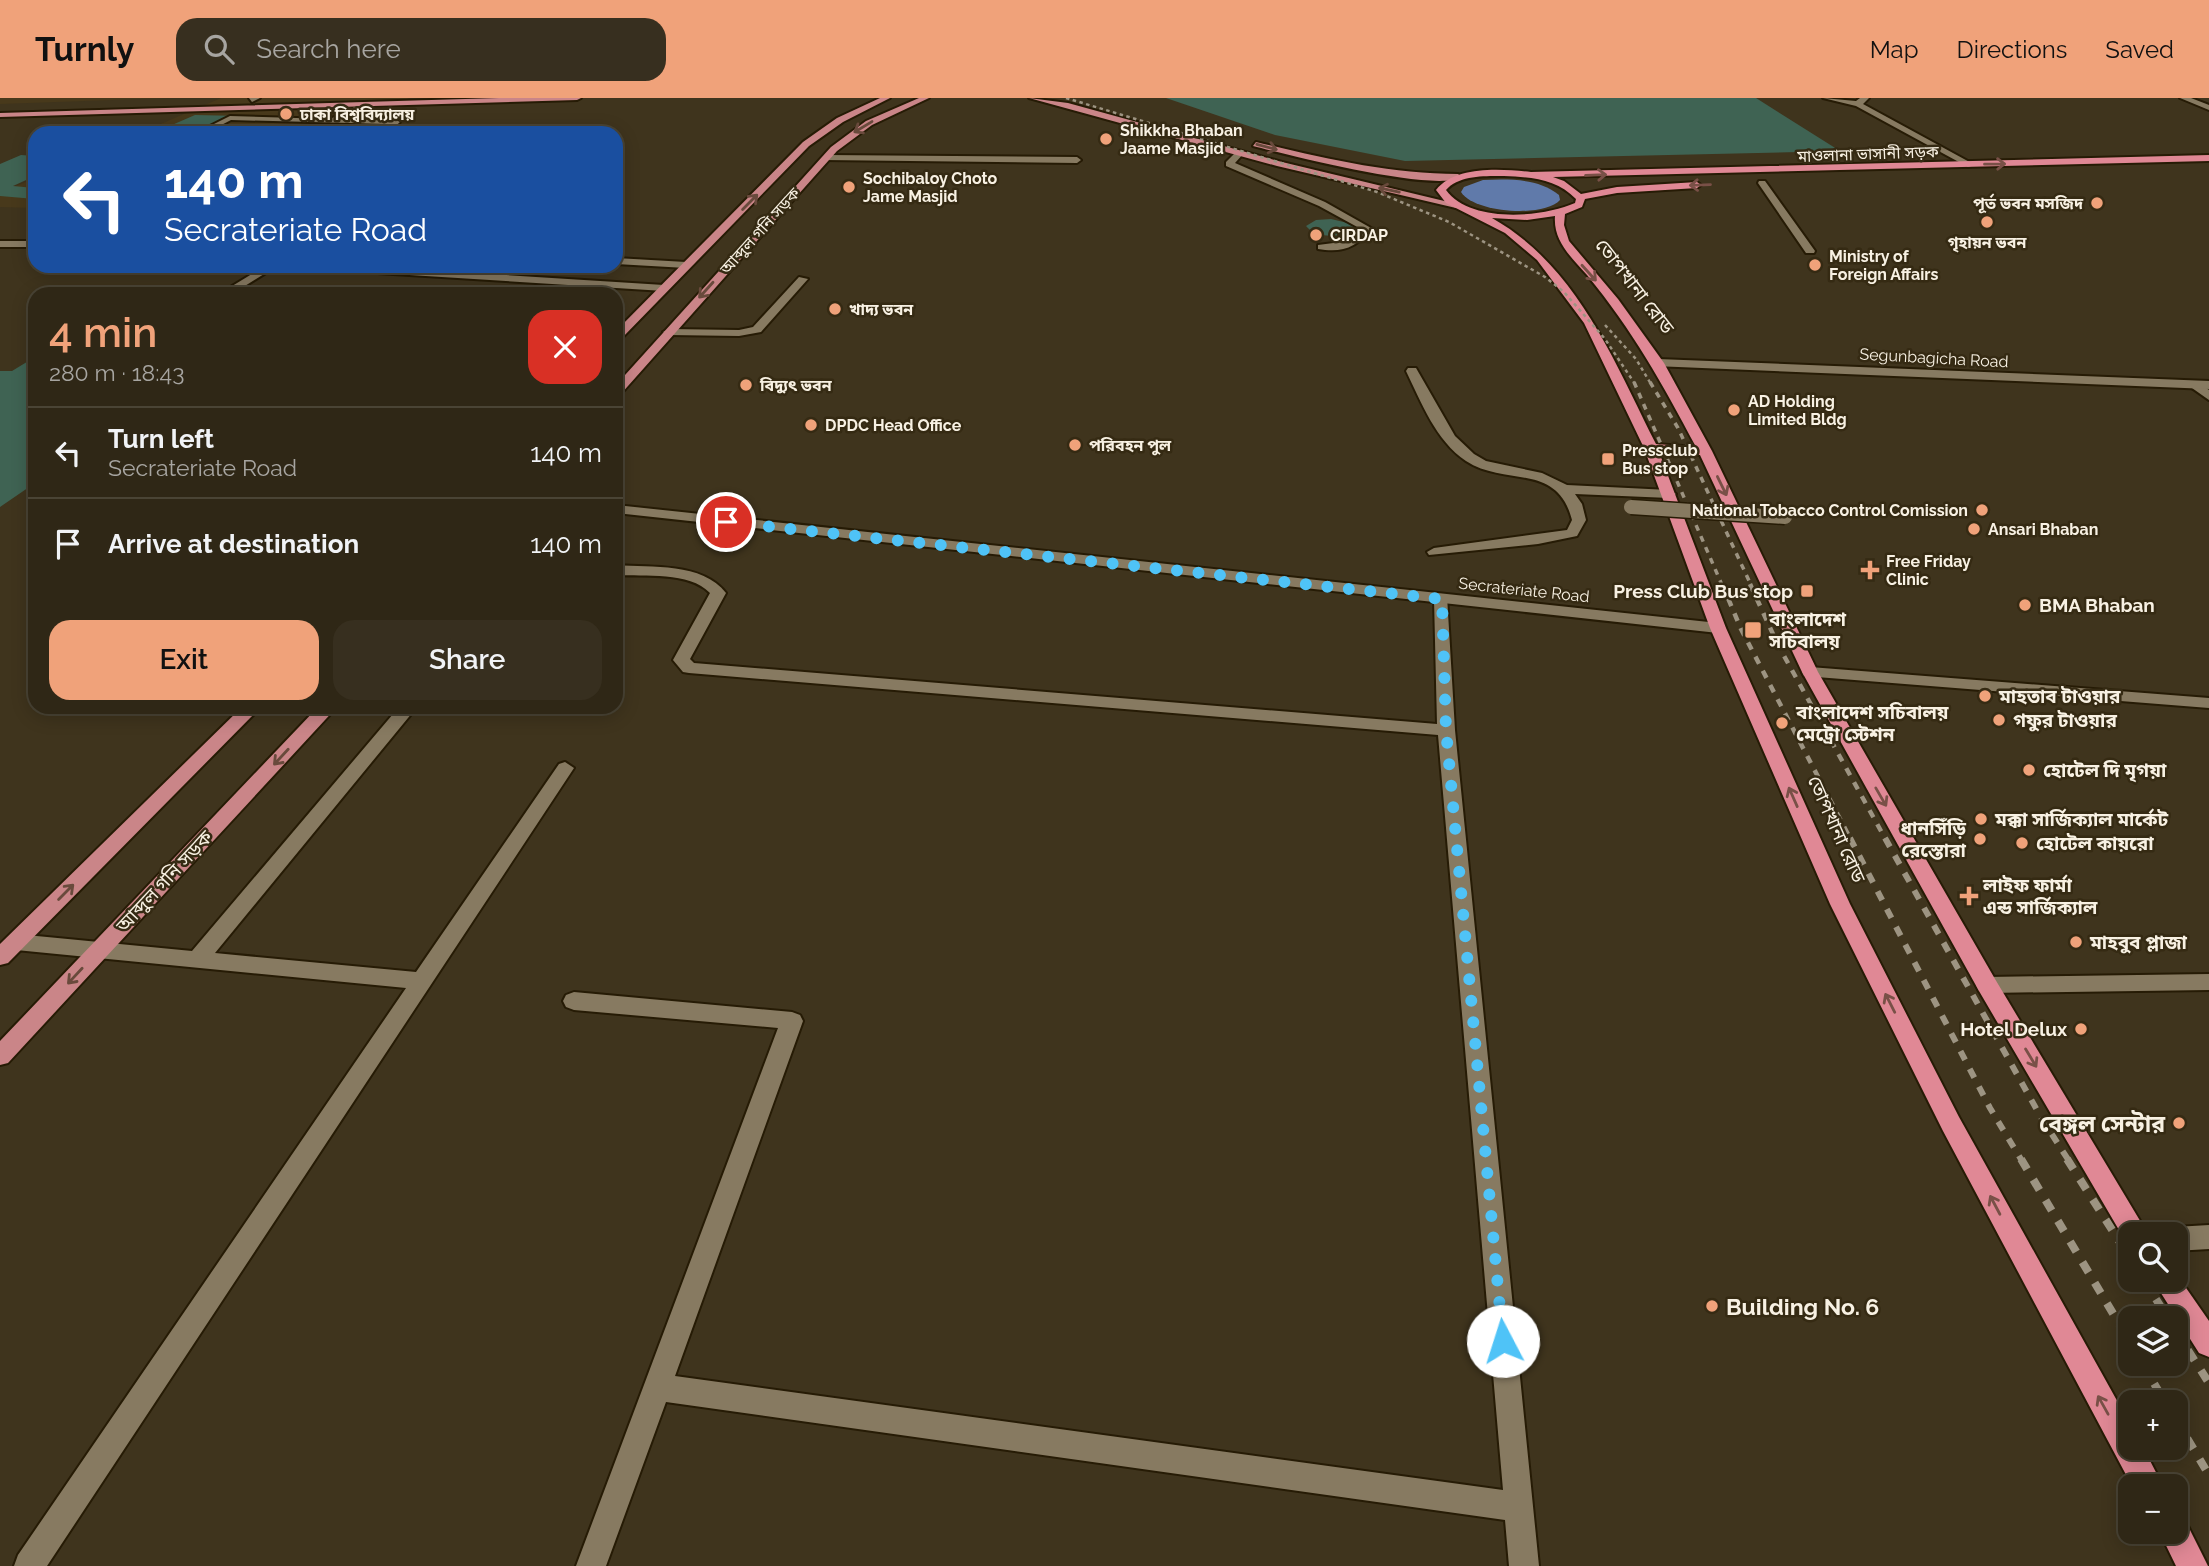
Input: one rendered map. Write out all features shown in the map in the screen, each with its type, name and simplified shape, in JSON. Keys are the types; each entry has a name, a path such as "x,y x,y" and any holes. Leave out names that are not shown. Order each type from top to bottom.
{"highway":[{"name":"মাওলানা ভাসানী সড়ক","path":"1528,175 2209,158"},
{"path":"1580,197 1579,205 1560,214 1518,218 1464,208 1442,195 1441,190 1449,181 1458,177 1490,173 1528,175 1559,183 1580,197 1628,189 1712,185"},
{"name":"মাওলানা ভাসানী সড়ক","path":"1750,183 1775,183"},
{"name":"তোপখানা রোড","path":"1464,208 1527,243 1570,294 1589,323 1651,449 1718,628 1846,916 1958,1136 2141,1474"},
{"name":"তোপখানা রোড","path":"1560,214 1559,225 1564,242 1614,302 1658,363 1705,451 1810,672 1987,985 2129,1222"},
{"path":"1651,449 1705,451"},
{"path":"2174,1292 2209,1344"},
{"path":"2181,1544 2193,1566"}],"main road":[{"path":"0,108 317,98"},
{"path":"0,115 577,98"},
{"name":"আব্দুল গনি সড়ক","path":"623,331 806,144 840,120 886,98"},
{"name":"আব্দুল গনি সড়ক","path":"623,384 826,158 857,130 925,98"},
{"path":"1033,98 1078,107 1240,153 1464,208"},
{"path":"1244,141 1367,169 1417,176 1458,177"},
{"path":"0,957 245,714"},
{"name":"আব্দুল গনি সড়ক","path":"0,1056 321,714"}],"street":[{"path":"1827,98 1862,101 1971,165"},
{"path":"2184,98 2209,108"},
{"path":"331,121 365,104"},
{"path":"214,126 230,118 396,122 391,126"},
{"path":"296,126 307,120"},
{"path":"1240,153 1230,164 1322,204 1367,228 1358,242 1344,247 1322,247"},
{"path":"826,158 1077,160"},
{"path":"1762,183 1810,251"},
{"path":"0,244 28,244"},
{"path":"623,261 686,265"},
{"path":"236,287 260,273"},
{"path":"425,273 664,288"},
{"path":"668,332 739,333 757,330 803,279"},
{"name":"Segunbagicha Road","path":"1658,363 2202,385"},
{"path":"1412,371 1453,441 1470,458 1497,469 1548,478 1572,499 1578,520 1572,533 1538,540 1434,552"},
{"path":"2202,385 2209,396"},
{"path":"1561,489 1670,494"},
{"path":"1631,507 1785,517"},
{"name":"Secrateriate Road","path":"623,510 1718,628"},
{"path":"623,570 688,575 707,581 718,593 681,660 688,668 1446,730"},
{"path":"1442,599 1446,730 1524,1566"},
{"path":"1810,672 2209,703"},
{"path":"197,960 402,714"},
{"path":"29,1566 565,768"},
{"path":"16,942 422,981"},
{"path":"1987,985 2209,982"},
{"path":"574,1000 792,1021 591,1566"},
{"path":"2188,1238 2209,1237"},
{"path":"657,1387 1519,1507"}],"shaded area":[{"path":"0,98 169,98 0,104"},
{"name":"ঢাকা বিশ্ববিদ্যালয়","path":"221,98 409,98 363,126 156,126"},
{"path":"28,181 28,208 0,207 0,193"}],"green space":[{"path":"1166,98 1756,98 1840,151 1405,161 1275,135"},
{"path":"195,115 241,116 219,126 170,126"},
{"path":"21,155 28,156 28,179 13,186 28,187 28,198 0,196 0,164"},
{"path":"1331,219 1352,224 1355,229 1329,236 1316,233 1306,226 1316,220"},
{"path":"28,361 28,488 0,507 0,371 12,371"}],"water":[{"path":"1483,180 1513,180 1542,185 1559,195 1560,200 1552,206 1540,209 1494,209 1468,199 1461,192 1464,187"}],"railway":[{"path":"1066,98 1377,192 1449,222 1545,277 1564,292 1605,339 1635,383"},
{"path":"1605,325 1636,359 1651,384"},
{"path":"1650,382 1678,428 1751,585"},
{"path":"1635,383 1722,585"},
{"path":"1722,584 1741,629 1851,840"},
{"path":"1750,584 1778,645 1886,840"},
{"path":"1850,838 1990,1108 2022,1161"},
{"path":"1885,838 2042,1119 2069,1161"},
{"path":"2021,1159 2118,1322"},
{"path":"2067,1159 2118,1239"},
{"path":"2151,1292 2160,1306"},
{"path":"2188,1350 2209,1383"},
{"path":"2150,1376 2158,1390"},
{"path":"2188,1440 2209,1475"}],"place":[{"name":"ঢাকা বিশ্ববিদ্যালয়","path":"286,114"},
{"name":"Shikkha Bhaban Jaame Masjid","path":"1106,139"},
{"name":"Sochibaloy Choto Jame Masjid","path":"849,187"},
{"name":"পূর্ত ভবন মসজিদ","path":"2097,203"},
{"name":"গৃহায়ন ভবন","path":"1987,222"},
{"name":"CIRDAP","path":"1316,235"},
{"name":"Ministry of Foreign Affairs","path":"1815,265"},
{"name":"খাদ্য ভবন","path":"835,309"},
{"name":"বিদ্যুৎ ভবন","path":"746,385"},
{"name":"AD Holding Limited Bldg","path":"1734,410"},
{"name":"DPDC Head Office","path":"811,425"},
{"name":"পরিবহন পুল","path":"1075,445"},
{"name":"Pressclub Bus stop","path":"1608,459"},
{"name":"National Tobacco Control Comission","path":"1982,510"},
{"name":"Ansari Bhaban","path":"1974,529"},
{"name":"Free Friday Clinic","path":"1870,570"},
{"name":"Press Club Bus stop","path":"1807,591"},
{"name":"BMA Bhaban","path":"2025,605"},
{"name":"বাংলাদেশ সচিবালয়","path":"1753,630"},
{"name":"মাহতাব টাওয়ার","path":"1985,696"},
{"name":"গফুর টাওয়ার","path":"1999,720"},
{"name":"বাংলাদেশ সচিবালয় মেট্রো স্টেশন","path":"1782,723"},
{"name":"হোটেল দি মৃগয়া","path":"2029,770"},
{"name":"মক্কা সার্জিক্যাল মার্কেট","path":"1981,819"},
{"name":"ধানসিঁড়ি রেস্তোরা","path":"1980,839"},
{"name":"হোটেল কায়রো","path":"2022,843"},
{"name":"লাইফ ফার্মা এন্ড সার্জিক্যাল","path":"1969,896"},
{"name":"মাহবুব প্লাজা","path":"2076,942"},
{"name":"Hotel Delux","path":"2081,1029"},
{"name":"বেঙ্গল সেন্টার","path":"2179,1123"},
{"name":"Building No. 6","path":"1712,1306"}],"route":[{"path":"726,522 1442,599 1446,730 1503,1341"}]}
